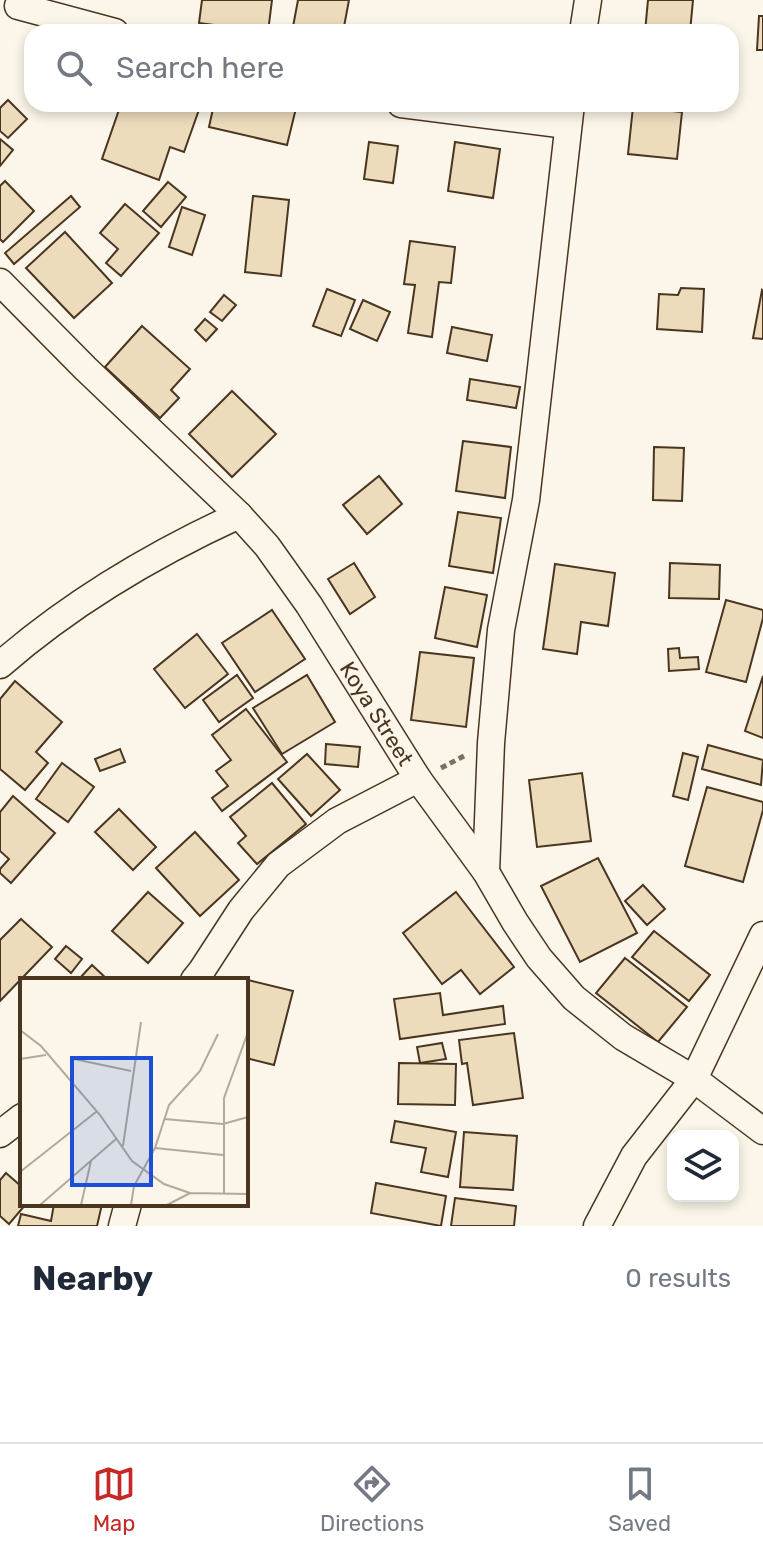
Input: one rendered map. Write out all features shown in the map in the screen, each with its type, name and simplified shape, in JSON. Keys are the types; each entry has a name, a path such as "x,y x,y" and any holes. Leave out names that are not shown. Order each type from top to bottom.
{"street":[{"path":"584,24 588,0"},
{"path":"18,6 85,24"},
{"path":"486,872 491,743 501,630 526,500 569,115 523,112"},
{"name":"Koya Street","path":"0,282 267,546 309,605 418,779 486,872 539,958 574,998 623,1037 694,1079 763,1131"},
{"path":"0,665 105,587 192,536 239,515"},
{"path":"196,978 241,910 278,865 337,821 418,779"},
{"path":"597,1226 634,1156 694,1079 763,935"},
{"path":"0,1134 20,1119"},
{"path":"122,1226 127,1206"}],"path":[{"path":"418,779 491,743"}],"building":[{"path":"202,0 272,0 269,24 199,23"},
{"path":"298,0 349,0 344,24 294,24"},
{"path":"648,0 693,0 691,24 646,24"},
{"path":"759,16 763,16 763,50 757,50"},
{"path":"8,100 27,119 8,138 0,131 0,108"},
{"path":"118,112 198,112 184,152 170,147 159,180 102,159"},
{"path":"212,112 295,112 287,145 209,127"},
{"path":"632,112 682,112 677,159 628,154"},
{"path":"0,139 13,150 0,166"},
{"path":"369,142 398,146 393,183 364,179"},
{"path":"455,142 500,149 493,198 448,191"},
{"path":"5,181 34,211 3,242 0,239 0,186"},
{"path":"168,182 186,197 161,227 143,211"},
{"path":"71,196 80,207 14,264 5,253"},
{"path":"253,196 289,200 281,276 245,272"},
{"path":"125,204 159,233 121,276 106,263 118,249 100,233"},
{"path":"182,207 205,215 192,255 169,247"},
{"path":"65,232 112,283 74,318 26,268"},
{"path":"410,241 455,247 451,283 439,282 432,337 408,333 415,285 404,284"},
{"path":"681,288 704,289 702,332 657,329 659,294 678,295"},
{"path":"327,289 355,300 341,336 313,326"},
{"path":"763,291 763,339 753,338"},
{"path":"224,295 236,305 222,321 210,312"},
{"path":"363,300 390,312 377,341 350,329"},
{"path":"205,319 217,329 206,341 195,330"},
{"path":"142,326 190,369 171,390 179,398 160,418 105,367"},
{"path":"452,327 492,335 487,361 447,353"},
{"path":"470,379 520,387 516,408 467,400"},
{"path":"232,391 276,434 232,477 189,434"},
{"path":"463,441 511,447 505,498 456,491"},
{"path":"654,447 684,448 682,501 653,500"},
{"path":"379,476 402,504 367,534 343,505"},
{"path":"458,512 501,518 493,573 449,566"},
{"path":"354,563 375,597 350,614 328,579"},
{"path":"670,563 720,565 719,599 669,598"},
{"path":"555,564 615,573 608,626 581,622 577,654 543,649"},
{"path":"445,587 487,595 477,647 435,638"},
{"path":"726,600 763,610 746,682 706,672"},
{"path":"272,610 305,659 255,692 222,643"},
{"path":"197,634 228,674 185,708 154,669"},
{"path":"679,648 680,658 698,657 699,669 669,671 668,649"},
{"path":"420,652 474,658 466,727 411,720"},
{"path":"237,675 253,698 219,722 203,700"},
{"path":"307,675 335,722 282,754 253,708"},
{"path":"763,676 763,738 745,731"},
{"path":"15,681 62,722 36,752 48,763 25,790 0,769 0,699"},
{"path":"246,709 287,762 222,811 212,798 228,786 216,771 231,760 212,735"},
{"path":"326,744 360,747 358,767 325,764"},
{"path":"708,745 763,760 761,785 702,769"},
{"path":"120,749 125,762 100,771 95,759"},
{"path":"683,753 698,757 688,800 673,796"},
{"path":"307,754 340,790 311,816 278,779"},
{"path":"62,763 94,787 68,822 36,799"},
{"path":"582,773 591,841 537,847 529,780"},
{"path":"272,783 306,824 257,864 238,843 246,836 230,817"},
{"path":"707,787 763,802 743,882 685,866"},
{"path":"13,796 55,833 11,883 0,873 9,859 0,851 0,812"},
{"path":"119,809 156,847 133,870 95,832"},
{"path":"195,832 239,880 200,916 156,868"},
{"path":"598,858 637,933 580,962 541,886"},
{"path":"643,885 665,909 647,925 625,901"},
{"path":"148,892 183,923 148,963 112,931"},
{"path":"456,892 514,967 480,994 461,970 442,984 403,933"},
{"path":"21,919 52,947 0,1001 0,940"},
{"path":"654,931 710,975 689,1001 632,957"},
{"path":"66,946 82,959 71,973 55,959"},
{"path":"625,958 687,1007 658,1042 596,993"},
{"path":"92,965 106,978 80,978"},
{"path":"248,980 293,991 274,1065 248,1058"},
{"path":"440,993 443,1015 503,1006 505,1024 400,1039 394,999"},
{"path":"514,1033 523,1098 473,1105 467,1063 462,1064 459,1040"},
{"path":"442,1043 446,1059 420,1063 417,1047"},
{"path":"399,1063 456,1064 455,1105 398,1104"},
{"path":"395,1121 456,1132 448,1177 421,1172 426,1148 391,1142"},
{"path":"464,1132 517,1136 513,1190 460,1187"},
{"path":"6,1173 20,1185 20,1206 24,1206 9,1224 0,1216 0,1180"},
{"path":"376,1183 446,1196 441,1226 371,1213"},
{"path":"455,1198 516,1206 514,1226 451,1226"},
{"path":"54,1206 102,1206 97,1226 18,1226 21,1214 51,1221"}]}
